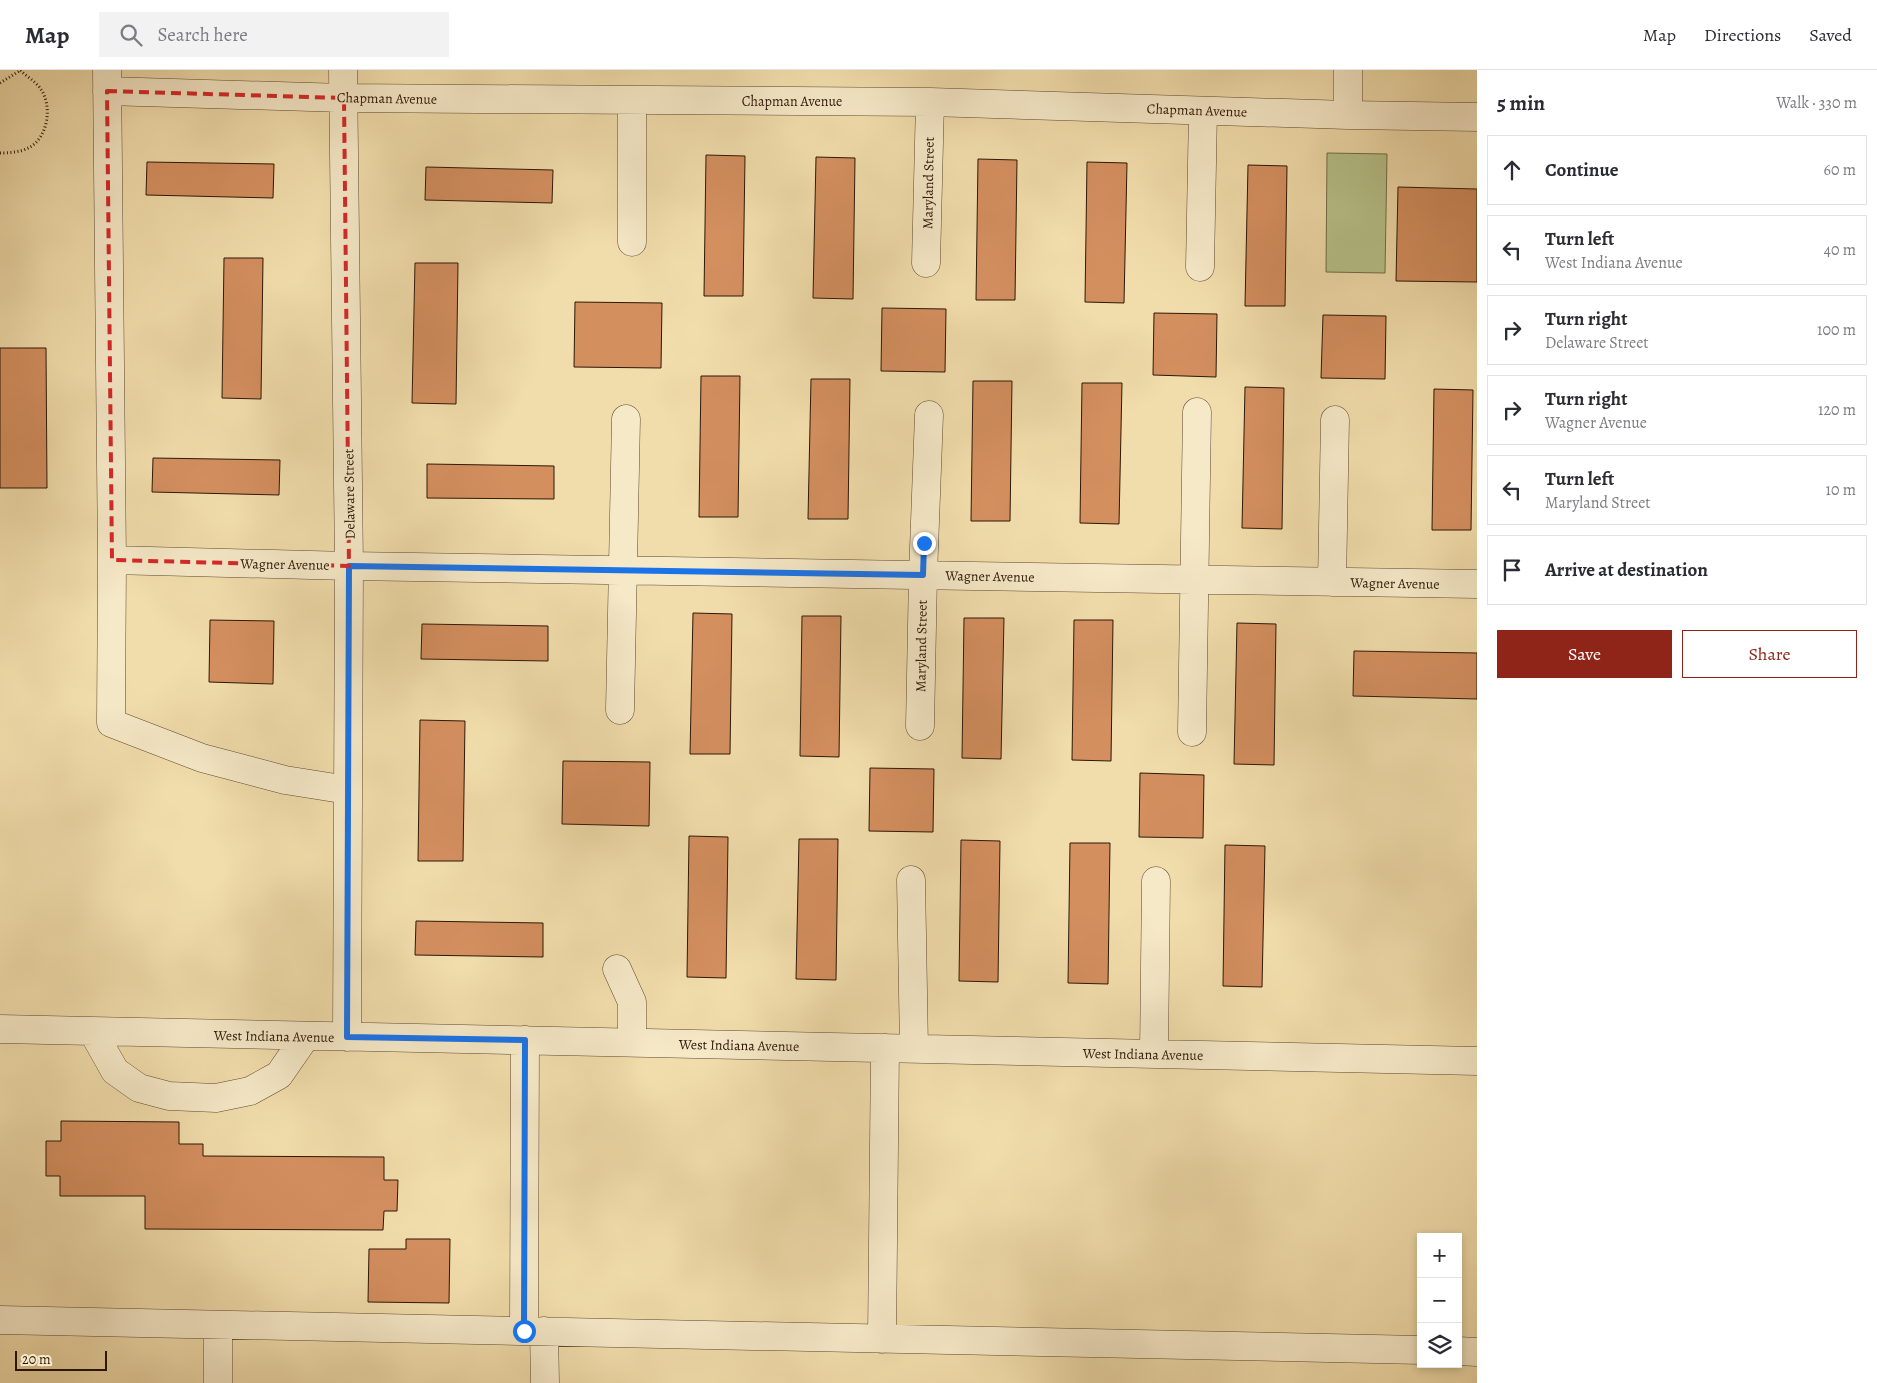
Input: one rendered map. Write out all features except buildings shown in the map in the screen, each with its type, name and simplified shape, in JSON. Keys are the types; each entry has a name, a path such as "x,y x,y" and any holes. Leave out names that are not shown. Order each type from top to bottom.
{"street":[{"name":"Delaware Street","path":"343,70 349,566 347,1037"},
{"path":"1348,70 1348,115"},
{"name":"Chapman Avenue","path":"107,80 344,98 930,102 1348,115 1477,117"},
{"path":"107,80 112,560 111,723 202,758 285,780 348,790"},
{"path":"632,100 632,242"},
{"name":"Maryland Street","path":"926,263 930,102"},
{"path":"1200,268 1203,111"},
{"path":"1192,732 1197,412"},
{"name":"Maryland Street","path":"920,726 929,415"},
{"path":"620,710 626,419"},
{"path":"1332,582 1335,420"},
{"name":"Wagner Avenue","path":"112,560 349,566 1477,584"},
{"path":"911,880 914,1048"},
{"path":"1154,1054 1156,881"},
{"path":"617,969 632,1002 632,1042"},
{"name":"West Indiana Avenue","path":"0,1030 1477,1061"},
{"path":"93,1032 115,1071 138,1088 169,1096 216,1098 250,1091 279,1075 306,1036"},
{"path":"525,1040 534,1331 544,1383"},
{"path":"882,1339 885,1048"},
{"path":"0,1320 1417,1350"},
{"path":"218,1325 218,1383"},
{"path":"1462,1351 1477,1352"}],"path":[{"path":"0,82 20,70 41,89 48,108 42,135 30,147 10,153 0,153"}],"highlighted area":[{"path":"107,91 344,98 349,566 112,560"}],"green space":[{"path":"1327,153 1387,154 1385,273 1326,272"}],"route":[{"path":"524,1331 525,1040 347,1037 349,566 923,575 924,543"}]}
